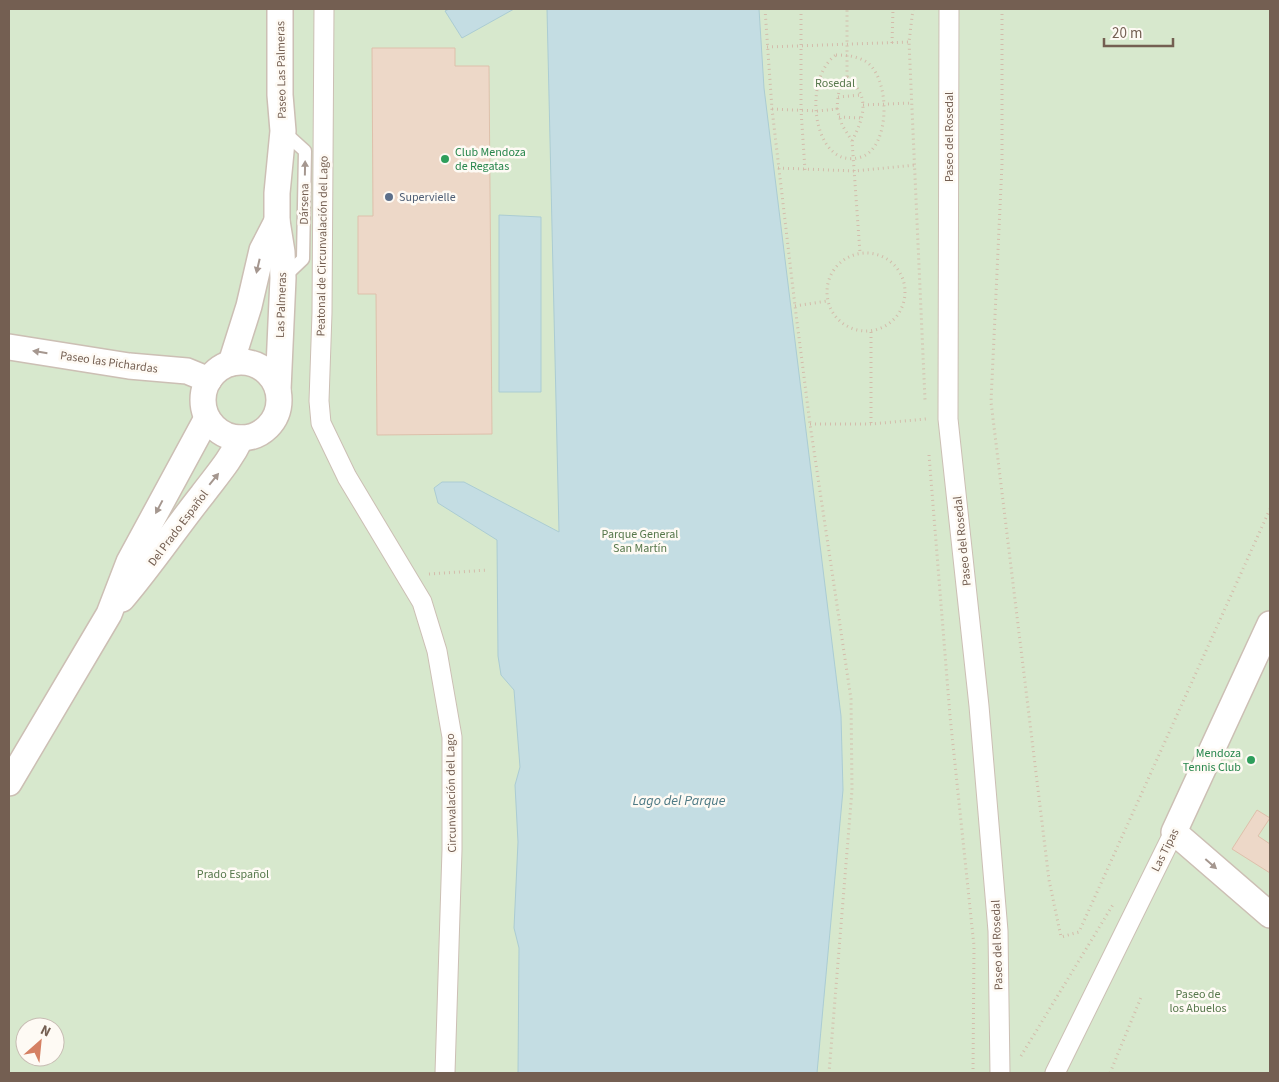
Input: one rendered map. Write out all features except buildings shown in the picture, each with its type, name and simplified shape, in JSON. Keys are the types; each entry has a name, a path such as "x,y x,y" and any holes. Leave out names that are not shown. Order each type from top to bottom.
{"street":[{"name":"Paseo Las Palmeras","path":"280,9 280,95 283,131"},
{"name":"Peatonal de Circunvalación del Lago","path":"324,9 322,284 319,401 321,423 347,477"},
{"name":"Paseo del Rosedal","path":"949,9 948,419 980,706 996,911 1000,1073"},
{"name":"Las Palmeras","path":"278,390 283,278 282,252 277,221 277,193 283,131"},
{"name":"Las Palmeras","path":"231,363 249,306 262,250 277,221"},
{"name":"Paseo las Pichardas","path":"9,348 129,366 187,371 208,380"},
{"path":"243,362 254,364 265,371 273,380 278,390 279,402 277,413 263,431 252,437 230,437 221,433 207,418 203,405 204,392 208,380 218,369 231,363 243,362"},
{"name":"Del Prado Español","path":"9,783 109,614 130,562 207,418"},
{"name":"Del Prado Español","path":"109,614 142,576 233,455 241,438"},
{"name":"Circunvalación del Lago","path":"347,477 422,602 437,651 452,737 452,868 445,1073"},
{"name":"Las Tipas","path":"1055,1073 1174,832 1270,624"},
{"path":"1174,832 1270,915"}],"lane":[{"name":"Dársena","path":"283,131 305,151 303,260 283,278"}],"path":[{"path":"764,9 778,168 795,306 850,699 852,790 829,1073"},
{"path":"801,9 801,110 805,170"},
{"path":"847,9 847,77 842,82 837,109 839,117 852,141 860,253"},
{"path":"892,43 893,9"},
{"path":"810,424 871,424 926,420 909,42 913,9"},
{"path":"1002,9 1002,164 992,402 1049,880 1061,937 1079,932 1270,509"},
{"path":"767,47 909,42"},
{"path":"836,55 847,55 866,62 875,71 883,89 884,122 876,142 869,153 853,159 845,158 833,152 822,137 817,125 818,83 821,71 829,60 836,55"},
{"path":"847,77 853,82 861,95 863,105 862,118 852,141"},
{"path":"838,97 861,95"},
{"path":"863,105 912,103"},
{"path":"772,109 837,109"},
{"path":"839,117 862,118"},
{"path":"778,168 855,171 915,165"},
{"path":"860,253 873,254 885,258 894,265 901,276 905,288 905,300 893,322 871,332 857,331 844,326 834,316 827,301 826,291 829,277 836,266 847,257 860,253"},
{"path":"795,306 827,301"},
{"path":"871,332 871,424"},
{"path":"928,449 950,716 974,946 973,1073"},
{"path":"427,574 488,570"},
{"path":"1110,1073 1142,995"}],"green space":[{"name":"Parque General San Martín","path":"9,9 1270,9 1270,1073 9,1073"}],"water":[{"path":"449,9 514,9 462,38 445,11"},
{"name":"Lago del Parque","path":"547,9 759,9 764,88 841,716 843,790 817,1073 518,1073 519,948 514,928 518,842 515,785 520,767 514,690 501,675 498,656 497,540 438,503 434,488 442,482 464,482 559,532"},
{"path":"499,215 541,217 541,392 499,392"}],"place":[{"name":"Club Mendoza de Regatas","path":"445,159"},
{"name":"Supervielle","path":"389,197"},
{"name":"Mendoza Tennis Club","path":"1251,760"}],"park label":[{"name":"Rosedal","path":"835,83"},
{"name":"Prado Español","path":"233,874"},
{"name":"Paseo de los Abuelos","path":"1198,1001"}]}
